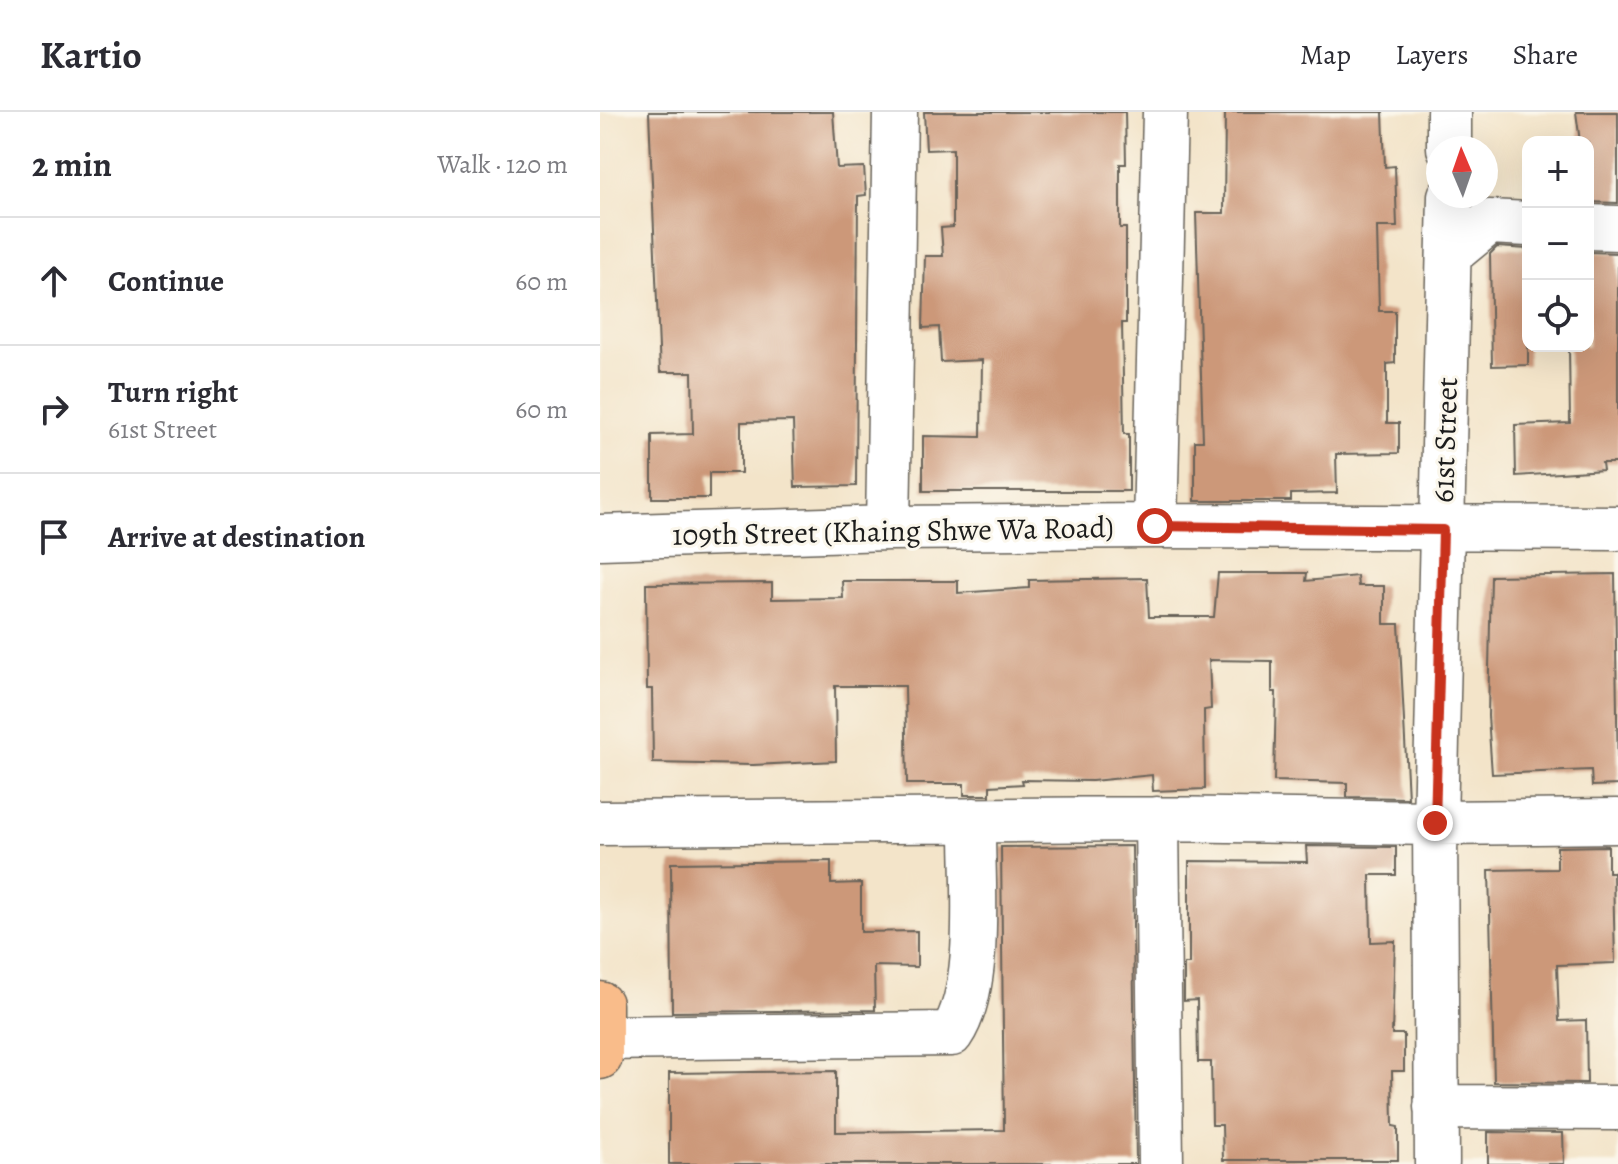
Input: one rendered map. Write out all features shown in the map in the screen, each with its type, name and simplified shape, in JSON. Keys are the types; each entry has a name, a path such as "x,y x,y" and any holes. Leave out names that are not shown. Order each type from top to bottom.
{"main road":[{"path":"600,1004 600,1057"}],"street":[{"path":"888,528 895,112"},
{"path":"1155,526 1165,112"},
{"path":"1449,112 1449,136"},
{"name":"61st Street","path":"1437,1164 1435,823 1450,208"},
{"path":"1450,254 1489,222 1522,224"},
{"path":"1594,227 1618,228"},
{"name":"109th Street (Khaing Shwe Wa Road)","path":"600,537 888,528 1618,528"},
{"path":"1157,819 1161,1164"},
{"path":"600,823 1157,819 1435,823 1618,821"},
{"path":"601,1038 951,1034 962,1018 972,984 973,820"},
{"path":"1436,1107 1618,1108"}],"building":[{"path":"649,112 833,112 837,168 864,167 866,195 858,196 856,486 795,487 793,421 741,422 741,473 709,473 709,498 652,498 652,435 693,434 692,372 660,372"},
{"path":"924,112 1125,112 1126,164 1120,164 1120,228 1126,228 1126,323 1122,323 1124,434 1129,434 1129,491 923,491 923,436 981,437 982,360 941,362 939,327 923,328 925,256 943,256 941,228 953,227 953,149 926,150"},
{"path":"1225,112 1383,112 1385,167 1395,166 1397,227 1377,227 1379,311 1395,311 1395,363 1387,364 1387,423 1399,423 1399,453 1336,454 1337,493 1291,494 1291,501 1195,501 1195,441 1203,441 1196,213 1224,213"},
{"path":"1576,112 1618,112 1618,203 1594,202 1594,136 1579,136"},
{"path":"1497,247 1522,249 1522,352 1528,352 1528,365 1492,366 1490,254"},
{"path":"1594,252 1618,253 1618,463 1602,463 1603,470 1516,476 1515,425 1570,423 1569,352 1594,352"},
{"path":"1218,573 1307,573 1306,581 1357,576 1358,586 1384,586 1384,624 1399,624 1408,798 1347,797 1347,783 1274,781 1276,692 1272,692 1272,661 1209,660 1211,709 1204,710 1205,789 1153,791 1152,775 1092,781 1022,780 1023,784 990,786 990,795 964,795 964,784 907,784 905,686 835,686 836,761 753,765 653,763 652,689 647,689 646,584 772,583 772,599 843,598 842,581 958,581 958,593 1029,588 1029,580 1147,578 1149,617 1214,617"},
{"path":"1615,574 1618,785 1592,786 1591,770 1492,774 1488,716 1491,576"},
{"path":"1132,846 1136,1164 669,1164 669,1073 836,1071 836,1132 1004,1130 1001,847"},
{"path":"1306,846 1396,847 1396,875 1370,875 1371,942 1395,941 1392,1034 1404,1034 1404,1071 1392,1071 1393,1126 1398,1127 1398,1160 1223,1160 1222,1125 1212,1125 1211,1062 1198,1062 1197,1000 1184,1001 1184,964 1189,964 1189,861 1307,862"},
{"path":"1608,846 1608,872 1613,872 1615,963 1557,965 1559,1021 1586,1020 1587,1083 1494,1082 1489,870 1557,869 1557,847"},
{"path":"831,861 831,884 861,883 861,932 917,931 917,967 874,966 875,1010 672,1012 671,863"},
{"path":"1488,1132 1563,1133 1564,1164 1488,1164"}],"route":[{"path":"1155,526 1443,530 1435,823"}]}
